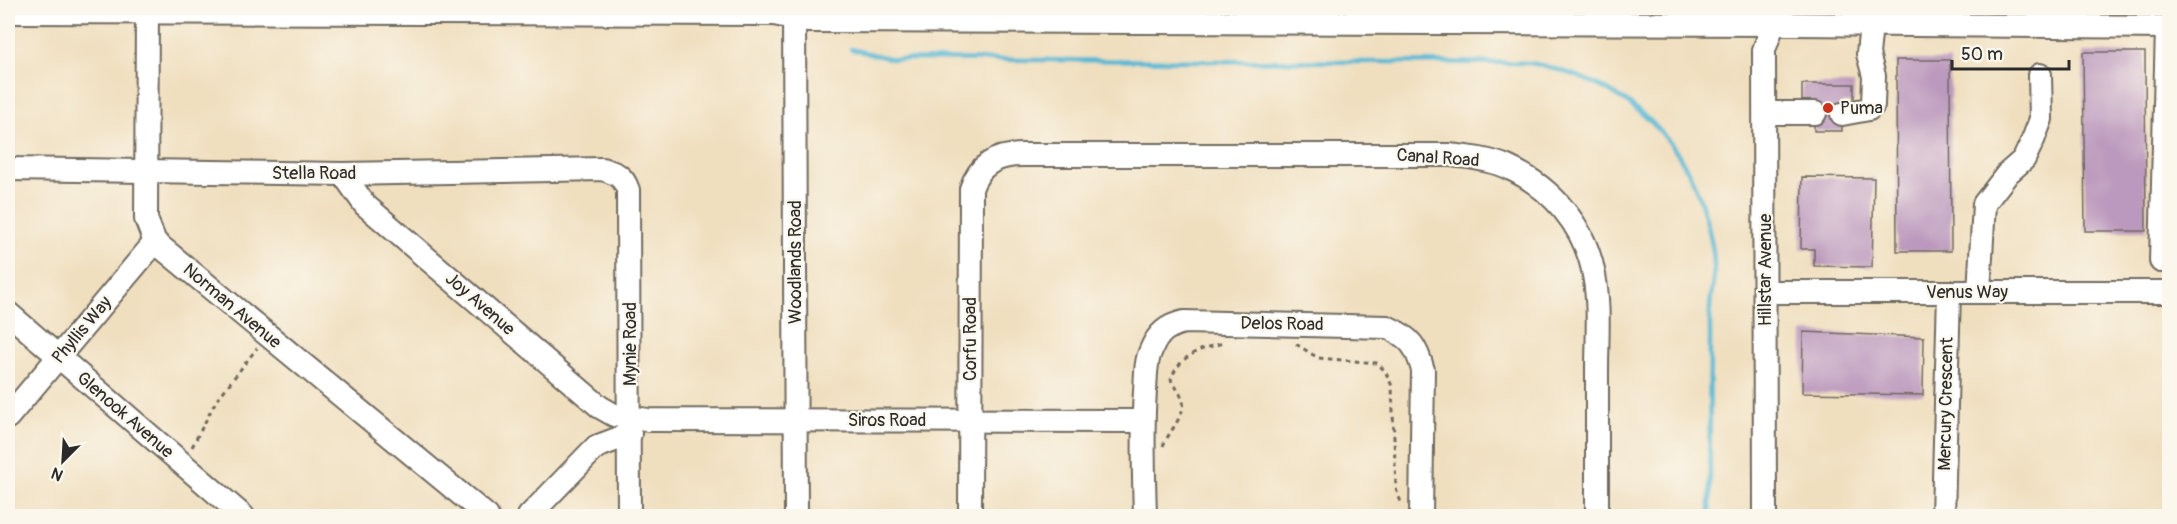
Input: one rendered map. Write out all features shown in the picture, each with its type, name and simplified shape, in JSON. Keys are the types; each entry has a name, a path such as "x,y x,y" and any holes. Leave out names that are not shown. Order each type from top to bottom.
{"street":[{"path":"147,10 146,219 155,242"},
{"path":"8,12 303,10 794,13 808,21 1230,15 1776,16 1871,25 1949,17 2124,17 2168,27 2162,261"},
{"name":"Woodlands Road","path":"794,13 796,516"},
{"name":"Hillstar Avenue","path":"1765,516 1766,113 1764,50 1776,16"},
{"path":"1842,114 1869,109 1873,105 1874,76 1868,54 1871,25"},
{"path":"1979,292 1984,204 2008,173 2024,159 2033,140 2041,119 2040,75"},
{"path":"1766,113 1815,113"},
{"name":"Canal Road","path":"985,166 1006,155 1449,155 1506,166 1533,181 1562,206 1576,225 1588,249 1594,275 1597,311 1597,516"},
{"name":"Corfu Road","path":"970,516 970,201 973,180 985,166"},
{"name":"Stella Road","path":"8,169 343,174 602,169 619,174"},
{"name":"Joy Avenue","path":"343,174 365,205 600,407 630,426"},
{"name":"Mynie Road","path":"619,174 626,182 628,190 629,516"},
{"name":"Norman Avenue","path":"155,242 487,516"},
{"name":"Phyllis Way","path":"8,417 155,242"},
{"name":"Venus Way","path":"1765,292 2169,292"},
{"name":"Mercury Crescent","path":"1943,516 1949,292"},
{"name":"Glenook Avenue","path":"8,313 243,516"},
{"name":"Delos Road","path":"1145,516 1143,421 1146,369 1150,351 1161,334 1170,325 1184,322 1387,327 1402,334 1417,349 1423,370 1414,515"},
{"name":"Siros Road","path":"630,426 648,420 1143,421"},
{"path":"529,516 596,447 630,426"}],"path":[{"path":"183,465 216,401 267,334"},
{"path":"1163,446 1166,437 1184,410 1183,401 1171,380 1174,372 1182,360 1200,349 1228,342"},
{"path":"1291,342 1318,358 1377,363 1385,371 1392,386 1393,395 1396,489 1414,515"}],"building":[{"path":"2083,52 2145,52 2146,231 2085,231"},
{"path":"1896,60 1950,60 1951,251 1897,251"},
{"name":"Puma","path":"1802,84 1854,84 1854,103 1842,103 1842,131 1814,131 1814,103 1802,102"},
{"path":"1802,177 1874,178 1872,267 1814,266 1814,249 1801,249"},
{"path":"1803,332 1924,337 1923,395 1802,393"}],"waterway":[{"path":"851,49 892,59 1531,63 1562,71 1616,95 1640,112 1661,132 1679,155 1693,182 1709,232 1714,266 1710,307 1710,516"}],"place":[{"name":"Puma","path":"1828,108"}]}
